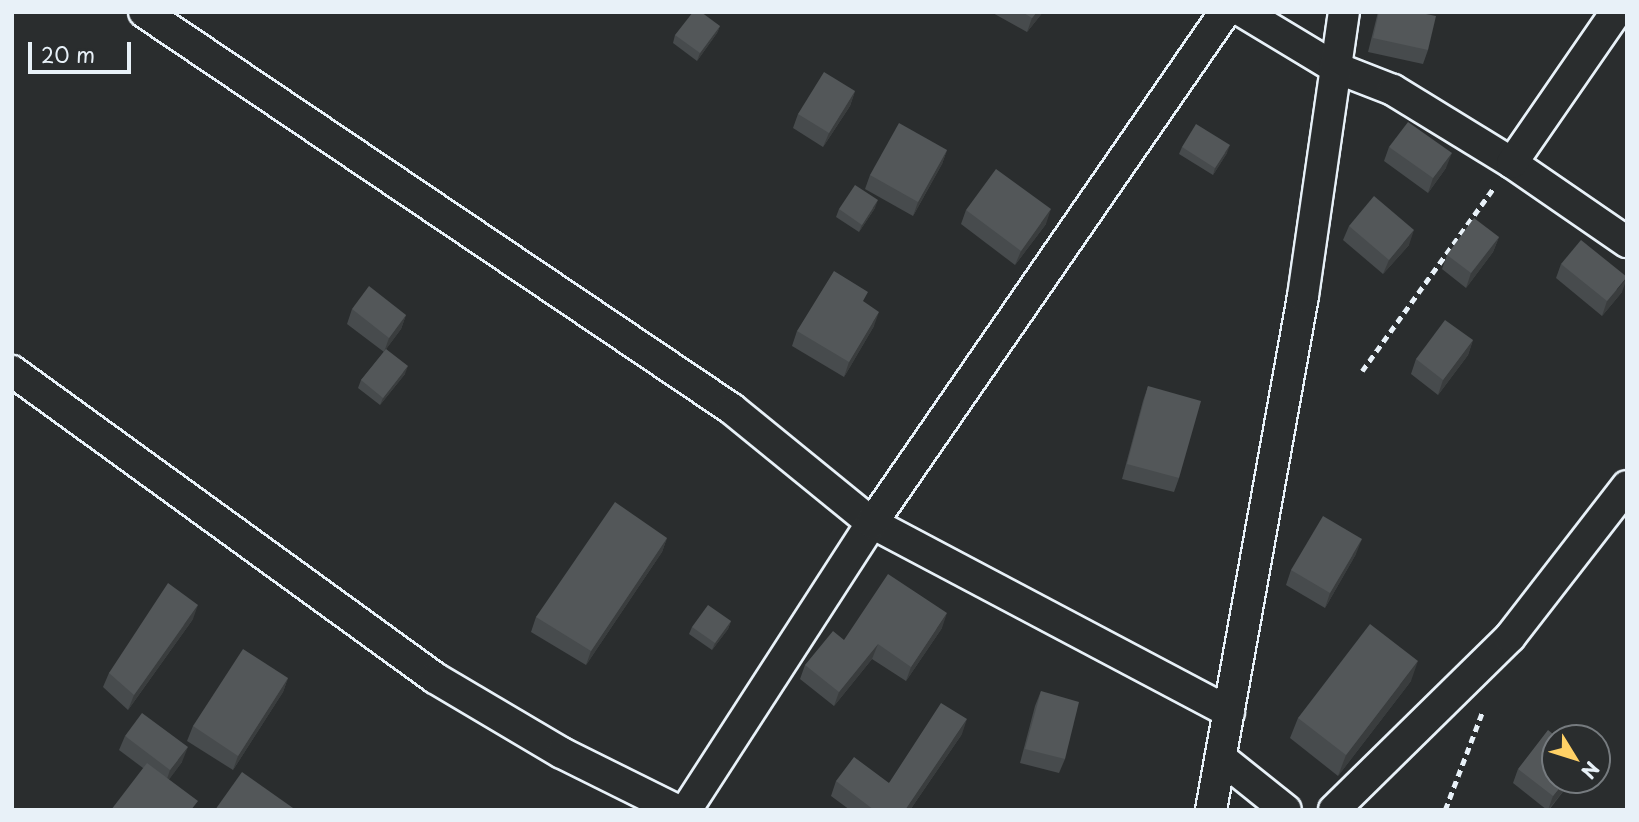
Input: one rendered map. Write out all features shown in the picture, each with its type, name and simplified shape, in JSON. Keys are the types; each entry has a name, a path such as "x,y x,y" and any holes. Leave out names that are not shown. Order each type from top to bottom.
{"street":[{"path":"144,12 732,410 872,523 1229,712"},
{"path":"686,810 872,523 1225,12"},
{"path":"1243,12 1334,67 1393,90 1512,163 1627,242"},
{"path":"1211,810 1303,296 1344,12"},
{"path":"1512,163 1616,12"},
{"path":"12,371 435,678 562,753 677,810"},
{"path":"1334,810 1510,637 1627,486"},
{"path":"1221,758 1286,810"}],"path":[{"path":"1362,371 1512,163"},
{"path":"1445,810 1487,699"}],"building":[{"path":"693,12 701,12 720,26 700,53 675,35"},
{"path":"1022,12 1037,12 1032,18"},
{"path":"1379,12 1416,12 1436,16 1428,50 1373,38"},
{"path":"824,72 855,91 829,133 798,114"},
{"path":"1408,122 1452,153 1433,178 1389,147"},
{"path":"899,123 947,150 918,202 870,175"},
{"path":"1196,124 1230,145 1215,168 1182,147"},
{"path":"996,169 1051,209 1021,251 966,210"},
{"path":"855,185 878,200 862,225 839,209"},
{"path":"1374,196 1414,230 1389,260 1349,226"},
{"path":"1474,218 1499,237 1471,273 1447,255"},
{"path":"1581,240 1627,277 1607,301 1561,264"},
{"path":"834,271 868,292 863,301 879,312 849,362 797,331"},
{"path":"369,286 406,315 389,338 352,309"},
{"path":"1445,320 1473,340 1443,380 1416,359"},
{"path":"386,349 408,366 383,398 361,380"},
{"path":"1148,386 1201,401 1179,478 1127,464"},
{"path":"615,502 667,538 591,651 536,617"},
{"path":"1323,516 1362,539 1330,593 1291,570"},
{"path":"888,574 947,613 911,667 878,644 839,692 805,665 833,631 844,640"},
{"path":"168,583 198,605 134,695 109,673"},
{"path":"708,605 731,621 715,643 692,627"},
{"path":"1370,624 1418,661 1346,755 1298,718"},
{"path":"243,649 288,678 238,756 193,726"},
{"path":"1041,691 1079,702 1065,759 1025,749"},
{"path":"941,703 967,719 905,810 874,810 836,781 854,757 889,783"},
{"path":"142,713 188,747 170,770 125,736"},
{"path":"1541,739 1541,787 1518,769"},
{"path":"147,763 198,801 191,810 111,810"},
{"path":"242,772 293,808 292,810 215,810"}]}
